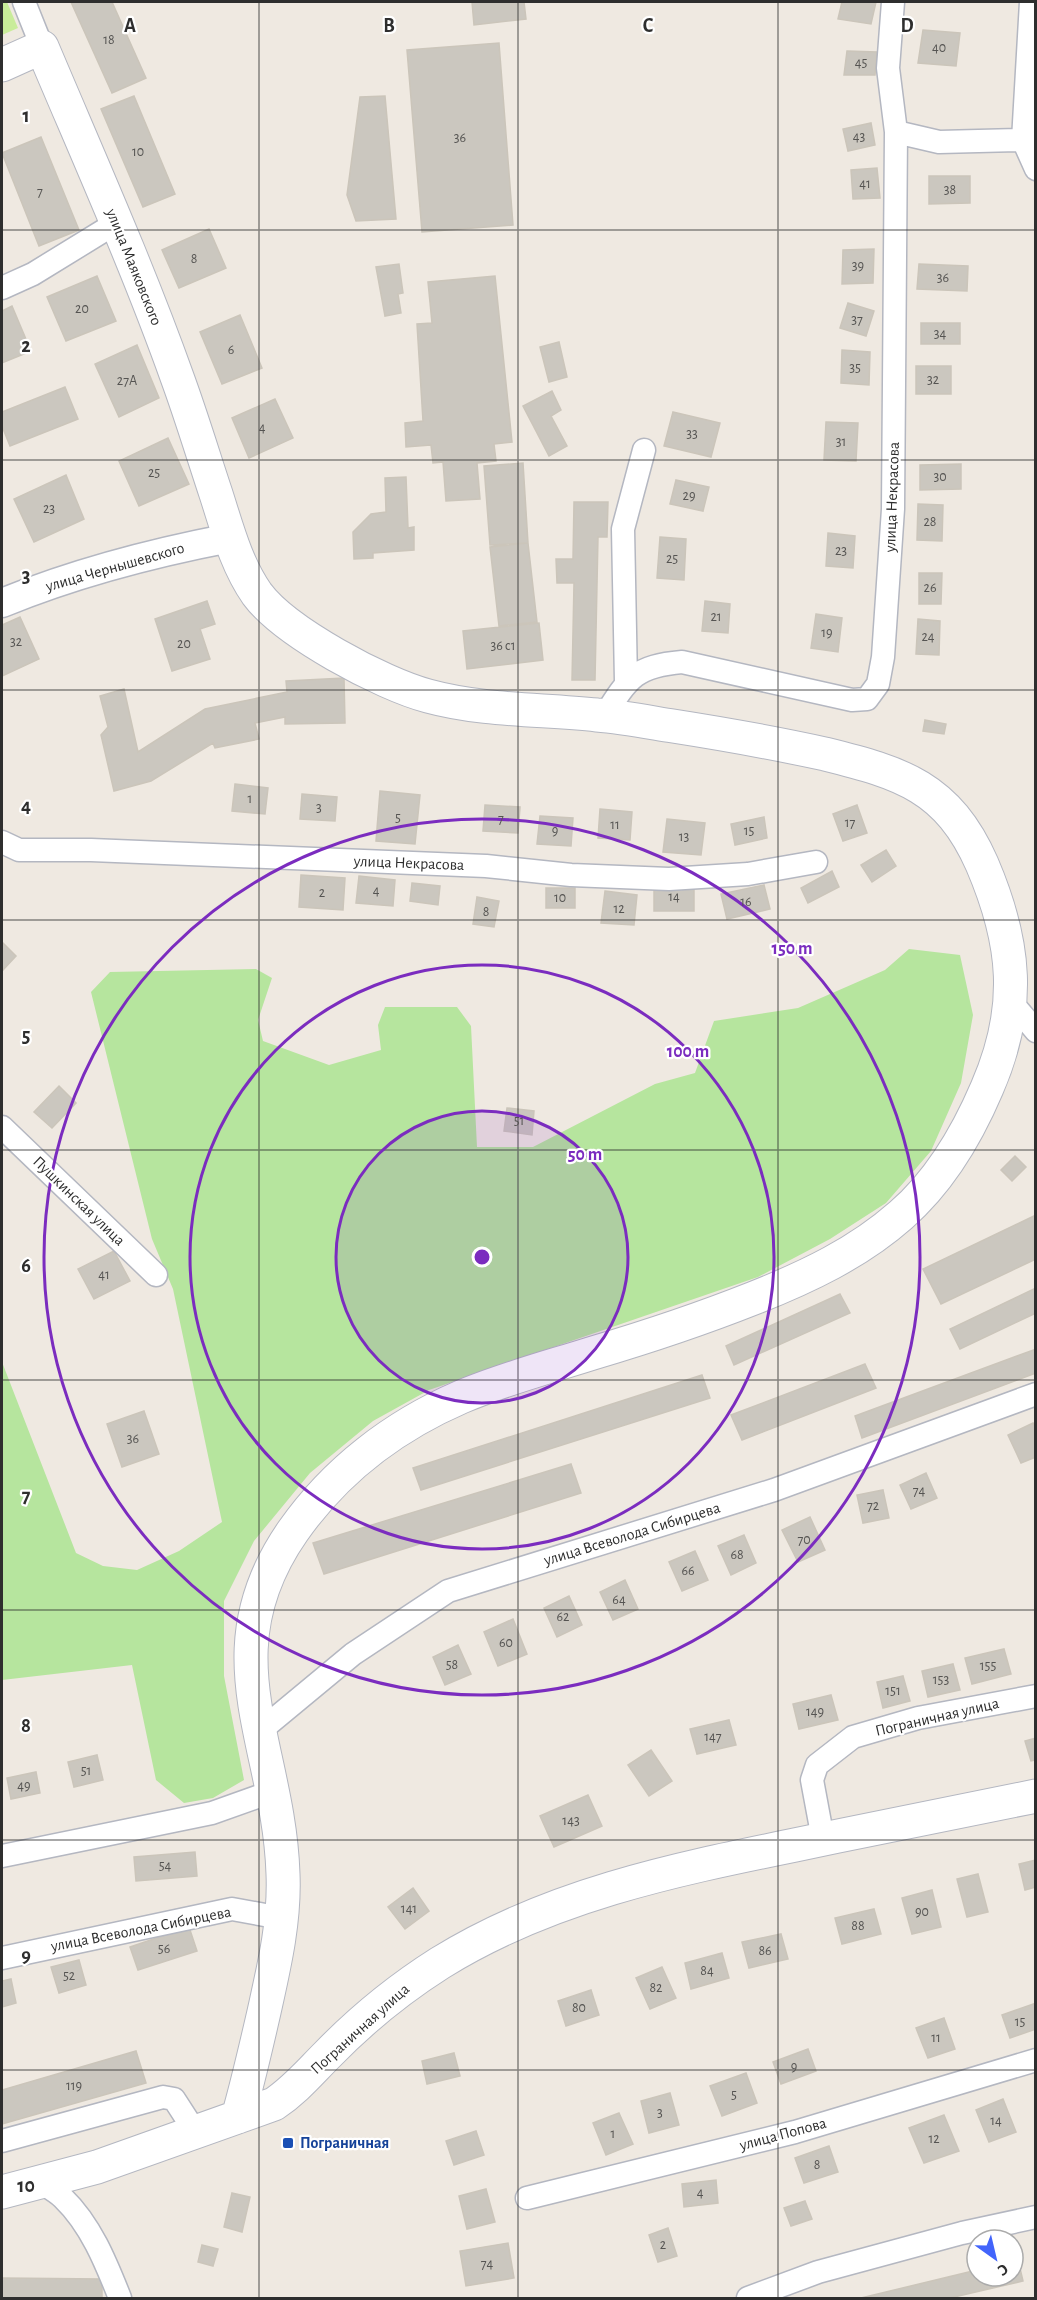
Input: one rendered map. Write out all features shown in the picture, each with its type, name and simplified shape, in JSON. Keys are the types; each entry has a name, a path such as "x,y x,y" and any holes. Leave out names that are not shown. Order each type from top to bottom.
{"main road":[{"path":"2,65 42,47"},
{"name":"улица Маяковского","path":"42,47 157,321 185,398 230,538 242,567 263,602 300,632 382,680 423,695 472,705 606,715 774,742 898,775 932,794 952,812 969,836 985,870 1008,947 1011,1002 1007,1031 992,1077 972,1122 930,1185 905,1212 878,1234 818,1271 693,1322 461,1397 416,1420 380,1442 347,1469 315,1502 293,1531 273,1563 261,1590 250,1639 252,1691 271,1792 283,1879 276,1958 238,2117"},
{"name":"Пограничная улица","path":"2,2192 97,2167 274,2104 292,2092 328,2054 387,2000 482,1939 528,1916 588,1894 650,1877 1035,1796"}],"street":[{"name":"улица Маяковского","path":"24,2 42,47"},
{"name":"улица Некрасова","path":"606,715 627,682 640,672 657,664 682,662 852,700 867,699 878,684 883,657 892,509 896,132 888,68 893,2"},
{"path":"1031,2 1029,144 1035,168"},
{"path":"896,132 939,142 1029,144"},
{"path":"2,288 33,274 116,223"},
{"path":"627,682 623,529 644,450"},
{"name":"улица Чернышевского","path":"2,603 43,586 105,567 166,550 230,538"},
{"name":"улица Некрасова","path":"2,842 20,850 91,850 486,866 571,875 669,879 748,874 816,862"},
{"path":"1011,1002 1035,1031"},
{"name":"Пушкинская улица","path":"2,1127 156,1275"},
{"name":"улица Всеволода Сибирцева","path":"260,1731 352,1654 448,1591 774,1490 1035,1394"},
{"name":"Пограничная улица","path":"823,1839 812,1780 817,1765 853,1737 918,1718 1035,1696"},
{"path":"2,1856 212,1813 271,1792"},
{"name":"улица Всеволода Сибирцева","path":"2,1958 232,1909 281,1918"},
{"name":"улица Попова","path":"527,2199 795,2132 1035,2061"},
{"path":"2,2141 164,2097 174,2099 196,2133"},
{"path":"40,2182 62,2197 77,2214 102,2255 120,2298"},
{"path":"748,2298 818,2272 1035,2217"}],"green space":[{"path":"2,2 7,2 18,28 2,35"},
{"path":"909,949 960,955 973,1015 961,1083 931,1151 886,1203 830,1239 758,1277 429,1390 373,1421 310,1473 254,1541 224,1601 224,1676 244,1780 213,1798 184,1803 156,1780 132,1665 2,1680 2,1362 76,1553 103,1566 137,1570 179,1551 222,1522 173,1289 152,1239 91,992 110,972 256,969 272,978 258,1020 263,1041 329,1065 381,1050 378,1025 385,1007 457,1007 471,1026 477,1147 533,1147 655,1084 695,1073 714,1021 798,1008 885,970"}],"building":[{"path":"71,2 112,2 146,78 112,93"},
{"path":"472,2 524,2 526,19 474,25"},
{"path":"842,2 876,2 871,24 838,19"},
{"path":"923,30 960,33 956,66 918,63"},
{"path":"499,43 513,225 422,232 407,50"},
{"path":"847,51 877,52 875,75 844,75"},
{"path":"134,96 175,194 143,207 101,109"},
{"path":"385,96 396,219 356,221 347,195 360,97"},
{"path":"871,123 875,145 848,151 843,129"},
{"path":"41,137 79,230 39,246 2,153"},
{"path":"877,168 880,198 853,199 851,170"},
{"path":"929,176 970,176 970,203 929,204"},
{"path":"209,229 226,268 179,288 162,250"},
{"path":"874,249 873,283 842,284 843,250"},
{"path":"399,264 403,293 398,294 401,313 385,316 376,267"},
{"path":"919,264 968,266 967,291 917,289"},
{"path":"97,276 116,321 66,341 47,297"},
{"path":"495,276 512,442 494,444 496,461 477,463 480,499 446,501 443,462 433,463 431,445 406,447 405,423 423,421 417,324 432,323 428,282"},
{"path":"848,303 874,311 866,336 840,328"},
{"path":"12,306 31,351 2,363 2,311"},
{"path":"240,315 262,368 222,384 200,332"},
{"path":"921,323 960,323 960,344 921,344"},
{"path":"559,342 567,377 549,382 540,347"},
{"path":"137,345 159,398 119,417 95,364"},
{"path":"842,350 870,352 869,385 841,383"},
{"path":"916,366 951,366 951,394 916,394"},
{"path":"65,387 78,419 10,446 2,426 2,412"},
{"path":"552,391 561,410 551,416 567,446 549,456 523,406"},
{"path":"275,399 293,438 249,458 232,418"},
{"path":"673,412 720,423 711,457 664,446"},
{"path":"826,422 858,423 856,461 824,460"},
{"path":"168,438 189,484 139,506 119,461"},
{"path":"523,463 528,543 490,545 484,466"},
{"path":"961,464 961,489 920,490 920,465"},
{"path":"66,475 84,519 34,542 14,499"},
{"path":"406,477 408,528 414,527 414,550 373,553 373,558 354,559 353,532 371,514 386,512 385,478"},
{"path":"676,480 709,487 703,511 670,504"},
{"path":"574,502 608,502 607,537 598,537 595,680 572,680 574,583 557,583 556,559 573,559"},
{"path":"918,504 943,505 942,541 917,540"},
{"path":"828,533 855,536 853,568 826,566"},
{"path":"660,537 686,539 684,580 657,578"},
{"path":"528,543 537,622 499,626 490,547"},
{"path":"919,573 942,573 941,604 919,604"},
{"path":"207,601 215,624 200,629 210,659 172,671 155,619"},
{"path":"705,601 730,604 728,633 702,631"},
{"path":"816,614 842,618 838,652 811,648"},
{"path":"20,617 39,659 2,676 2,625"},
{"path":"918,619 940,621 939,655 916,654"},
{"path":"539,623 543,660 467,669 463,631"},
{"path":"344,678 345,723 285,724 285,717 255,723 259,739 215,748 213,743 151,781 114,791 101,735 108,727 100,696 124,689 138,752 205,709 287,692 286,681"},
{"path":"925,720 946,724 944,734 923,731"},
{"path":"235,784 268,788 265,814 232,811"},
{"path":"380,791 420,795 415,844 376,841"},
{"path":"302,794 337,797 335,821 300,819"},
{"path":"485,805 520,807 518,833 483,831"},
{"path":"857,805 867,833 843,841 833,814"},
{"path":"600,809 632,812 630,840 598,838"},
{"path":"540,816 573,818 571,846 537,844"},
{"path":"764,817 767,838 735,845 731,824"},
{"path":"667,819 705,823 701,855 663,852"},
{"path":"886,850 896,866 872,882 861,865"},
{"path":"832,871 839,887 808,903 801,888"},
{"path":"301,875 345,878 343,910 299,907"},
{"path":"359,876 395,880 393,906 356,903"},
{"path":"654,882 694,883 694,911 654,911"},
{"path":"412,883 440,886 438,905 410,901"},
{"path":"764,885 770,909 727,919 721,894"},
{"path":"546,888 575,888 575,908 546,908"},
{"path":"605,891 637,895 634,925 601,923"},
{"path":"477,897 499,901 494,927 473,924"},
{"path":"2,942 16,956 2,971"},
{"path":"59,1086 76,1103 52,1128 34,1112"},
{"path":"507,1108 534,1111 532,1135 504,1131"},
{"path":"1015,1156 1026,1167 1012,1181 1001,1170"},
{"path":"1036,1215 1036,1259 941,1304 923,1269"},
{"path":"114,1251 130,1281 94,1299 78,1269"},
{"path":"1036,1288 1036,1313 960,1349 950,1329"},
{"path":"840,1294 850,1313 734,1365 726,1346"},
{"path":"1036,1349 1036,1373 862,1438 855,1416"},
{"path":"865,1364 876,1388 742,1440 731,1415"},
{"path":"702,1375 710,1398 421,1490 413,1468"},
{"path":"144,1411 159,1454 122,1467 107,1424"},
{"path":"1033,1423 1036,1428 1036,1457 1021,1463 1008,1435"},
{"path":"571,1464 581,1493 324,1574 313,1543"},
{"path":"926,1473 937,1498 911,1509 900,1485"},
{"path":"883,1490 889,1518 863,1523 857,1495"},
{"path":"810,1517 825,1550 798,1562 782,1530"},
{"path":"744,1535 756,1563 731,1575 718,1546"},
{"path":"695,1551 708,1580 682,1591 669,1562"},
{"path":"625,1580 638,1609 613,1620 600,1592"},
{"path":"569,1596 582,1625 557,1637 544,1608"},
{"path":"513,1619 527,1654 498,1666 484,1632"},
{"path":"458,1645 471,1674 445,1685 433,1657"},
{"path":"1004,1649 1011,1674 972,1684 965,1658"},
{"path":"953,1664 960,1690 928,1697 922,1671"},
{"path":"903,1676 910,1701 883,1708 877,1682"},
{"path":"831,1695 838,1720 799,1729 793,1704"},
{"path":"729,1720 736,1745 697,1754 690,1729"},
{"path":"1036,1738 1036,1760 1031,1761 1025,1741"},
{"path":"651,1750 672,1781 649,1796 628,1765"},
{"path":"97,1755 103,1780 74,1787 68,1762"},
{"path":"36,1772 40,1793 11,1799 7,1778"},
{"path":"588,1795 602,1826 554,1847 540,1816"},
{"path":"195,1852 197,1876 136,1881 134,1857"},
{"path":"1036,1860 1036,1887 1025,1890 1019,1864"},
{"path":"978,1874 988,1912 967,1917 957,1879"},
{"path":"413,1888 429,1911 405,1929 388,1907"},
{"path":"932,1890 941,1927 912,1934 902,1898"},
{"path":"874,1909 881,1934 842,1944 835,1918"},
{"path":"189,1927 197,1951 138,1970 130,1947"},
{"path":"781,1934 788,1959 749,1968 742,1942"},
{"path":"722,1953 729,1978 691,1989 685,1963"},
{"path":"79,1960 86,1985 59,1993 51,1967"},
{"path":"662,1967 676,1998 650,2009 636,1978"},
{"path":"11,1979 16,2003 2,2007 2,1981"},
{"path":"591,1990 599,2015 566,2026 558,2001"},
{"path":"1036,2003 1036,2029 1010,2038 1002,2015"},
{"path":"944,2018 955,2049 928,2058 916,2028"},
{"path":"808,2049 816,2071 781,2084 773,2062"},
{"path":"136,2051 146,2083 2,2124 2,2090"},
{"path":"454,2053 460,2076 427,2084 422,2061"},
{"path":"746,2073 757,2103 722,2116 710,2086"},
{"path":"670,2093 679,2125 649,2133 641,2101"},
{"path":"1003,2099 1016,2132 989,2142 976,2110"},
{"path":"619,2113 633,2144 606,2155 593,2123"},
{"path":"944,2115 959,2151 924,2163 909,2128"},
{"path":"476,2131 484,2155 454,2165 446,2141"},
{"path":"829,2146 838,2172 804,2183 795,2158"},
{"path":"716,2180 718,2203 684,2207 682,2184"},
{"path":"486,2189 495,2222 467,2229 459,2196"},
{"path":"232,2193 250,2197 242,2232 224,2227"},
{"path":"805,2201 812,2219 791,2226 784,2208"},
{"path":"668,2228 677,2256 658,2262 649,2235"},
{"path":"508,2243 514,2278 466,2286 460,2251"},
{"path":"202,2245 218,2249 213,2266 198,2262"},
{"path":"965,2273 965,2288 993,2288 950,2298 861,2298"},
{"path":"2,2278 102,2279 102,2298 2,2298"}],"place":[{"name":"Пограничная","path":"288,2143"}]}
